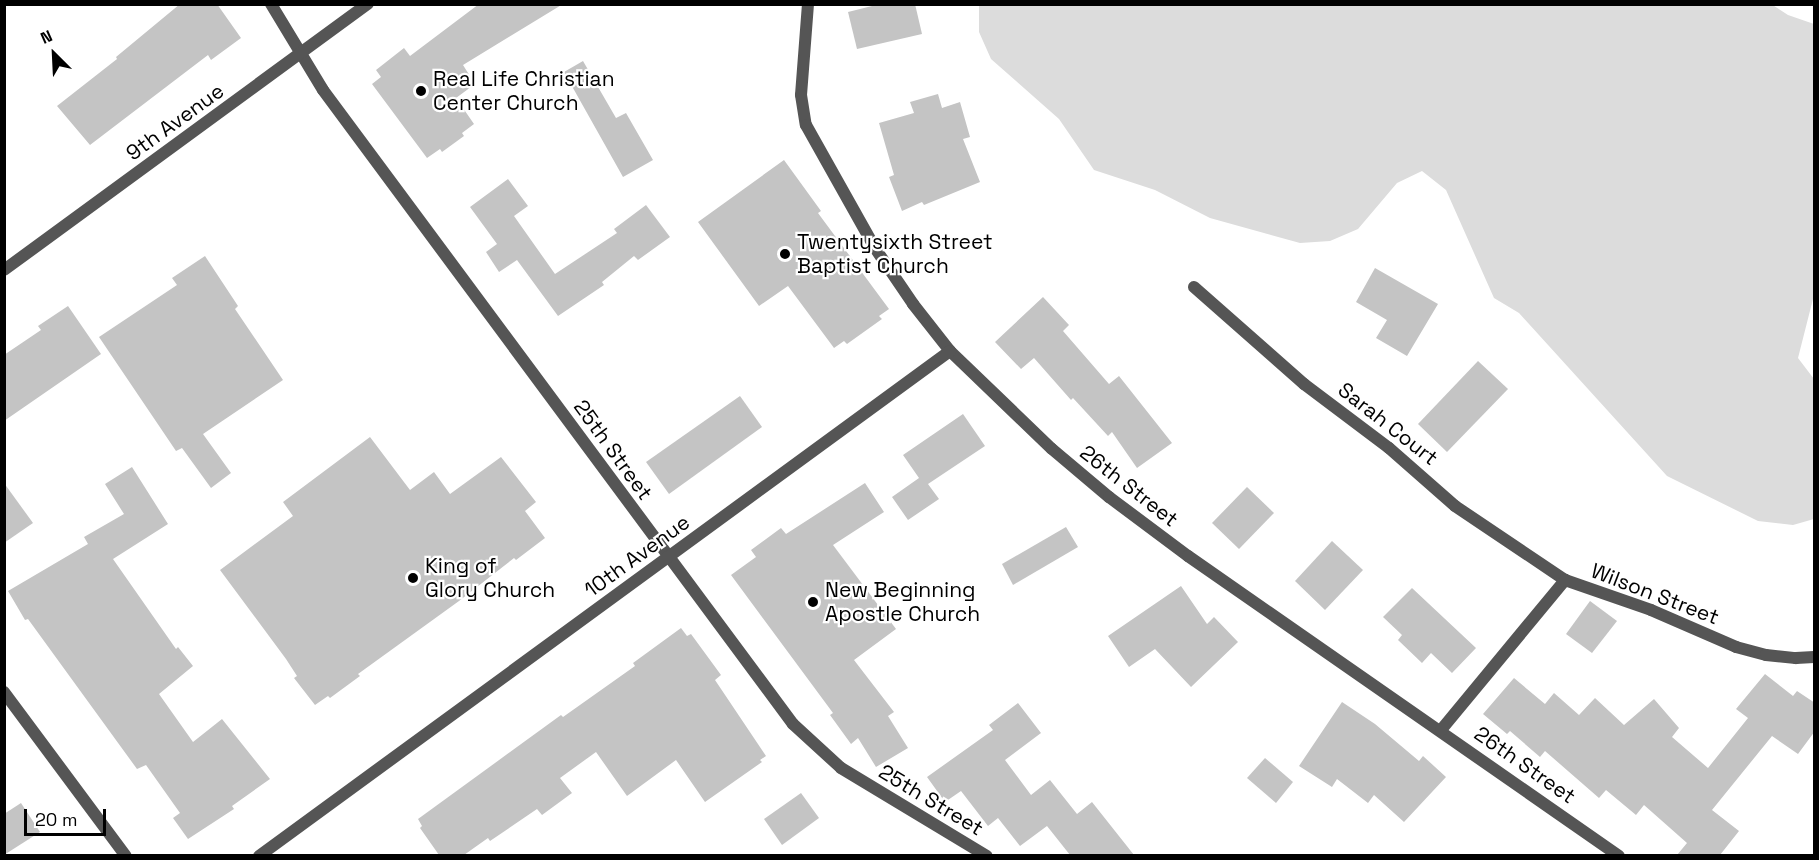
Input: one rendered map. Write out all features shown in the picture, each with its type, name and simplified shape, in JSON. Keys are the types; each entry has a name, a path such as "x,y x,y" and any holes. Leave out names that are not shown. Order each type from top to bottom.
{"street":[{"name":"25th Street","path":"271,4 319,84 793,724 822,753 874,789 987,855"},
{"name":"9th Avenue","path":"4,270 368,4"},
{"name":"26th Street","path":"808,4 795,96 811,138 892,275 950,351 1043,442 1108,497 1188,556 1620,855"},
{"name":"Sarah Court","path":"1194,287 1304,384 1389,448 1455,506 1565,580"},
{"name":"10th Avenue","path":"260,855 950,351"},
{"name":"Wilson Street","path":"1441,730 1565,580 1651,610 1736,647 1766,656 1815,657"},
{"path":"4,692 126,855"}],"shaded area":[{"path":"979,4 1771,4 1788,15 1814,24 1814,295 1798,358 1814,379 1814,519 1793,525 1758,521 1667,476 1519,313 1494,298 1446,190 1422,171 1397,183 1358,229 1330,241 1300,243 1210,218 1155,190 1094,170 1059,119 991,59 979,32"}],"building":[{"path":"180,4 217,4 241,38 211,60 208,55 90,145 57,106 117,59 116,57"},
{"name":"Real Life Christian Center Church","path":"479,4 563,4 463,65 475,84 456,98 474,124 462,133 464,136 442,152 440,149 427,158 372,84 381,77 376,70 404,48 410,56"},
{"path":"880,4 915,4 922,34 857,49 848,12"},
{"path":"583,61 616,118 626,113 653,160 623,177 564,72"},
{"path":"938,94 942,108 960,102 970,137 963,139 980,182 924,205 922,202 902,211 889,177 894,175 879,123 914,113 910,102"},
{"name":"Twentysixth Street Baptist Church","path":"784,160 821,211 818,213 889,309 879,316 882,319 847,344 844,341 834,348 788,286 759,306 698,222"},
{"path":"508,179 528,206 514,216 555,274 617,233 614,229 646,205 670,237 638,260 634,256 602,282 604,285 558,316 517,260 499,272 486,252 497,244 470,207"},
{"path":"205,256 238,306 235,309 283,380 203,434 231,473 211,488 182,448 176,451 99,337 177,285 172,278"},
{"path":"1375,268 1438,304 1407,356 1376,338 1387,320 1356,302"},
{"path":"1043,297 1069,325 1063,331 1109,384 1119,376 1172,443 1137,468 1112,432 1108,436 1073,398 1071,400 1034,358 1021,369 995,342"},
{"path":"68,306 101,354 4,421 4,355 41,330 38,326"},
{"path":"1478,361 1508,389 1447,452 1418,424"},
{"path":"740,396 762,427 669,494 646,462"},
{"path":"963,414 985,446 928,484 939,499 908,520 892,497 919,478 903,455"},
{"name":"King of Glory Church","path":"370,437 410,490 434,472 450,494 501,457 536,502 525,511 545,538 516,560 514,558 358,674 360,676 330,698 328,696 315,705 294,678 297,676 286,659 220,570 293,516 283,502"},
{"path":"132,467 168,524 113,559 176,649 178,647 193,666 159,694 193,742 222,719 270,779 232,806 234,809 188,839 173,818 180,813 146,765 137,769 28,619 25,620 8,591 88,544 84,537 124,514 105,484"},
{"path":"4,483 33,523 4,543"},
{"name":"New Beginning Apostle Church","path":"865,483 884,512 833,545 896,629 854,660 894,712 888,716 908,748 876,767 858,738 851,744 830,715 833,713 731,575 756,557 751,550 781,528 786,534"},
{"path":"1247,487 1274,513 1239,549 1212,523"},
{"path":"1066,527 1078,547 1013,585 1002,564"},
{"path":"1332,541 1363,570 1325,610 1295,581"},
{"path":"1181,586 1207,624 1214,617 1238,642 1191,687 1155,649 1129,667 1108,636"},
{"path":"1412,588 1476,648 1452,673 1431,653 1422,663 1398,640 1402,635 1383,617"},
{"path":"1590,601 1617,621 1592,653 1566,634"},
{"path":"681,628 687,636 691,634 721,675 715,680 766,756 760,760 762,762 705,802 676,760 627,796 596,752 560,778 572,793 542,815 537,809 490,841 488,838 464,855 439,855 420,828 422,826 418,819 561,715 563,717 635,666 633,663"},
{"path":"1765,674 1793,696 1797,691 1815,703 1815,731 1798,754 1772,736 1712,810 1739,831 1720,855 1677,855 1687,843 1644,805 1636,815 1606,790 1599,798 1545,751 1540,757 1510,731 1507,734 1483,714 1514,678 1545,704 1554,693 1579,715 1595,698 1624,725 1654,699 1679,728 1672,737 1708,768 1748,718 1736,709"},
{"path":"1342,702 1375,724 1419,761 1423,756 1446,777 1404,822 1374,795 1368,803 1337,779 1332,787 1299,766"},
{"path":"1018,703 1041,733 1005,760 1031,795 1050,780 1077,814 1092,802 1134,855 1070,855 1047,826 1020,846 998,818 988,826 961,791 945,802 927,777 993,730 989,725"},
{"path":"1265,758 1293,782 1276,803 1247,778"},
{"path":"801,793 819,818 782,845 764,819"},
{"path":"21,803 40,832 4,855 4,814"}],"place":[{"name":"Real Life Christian Center Church","path":"421,91"},
{"name":"Twentysixth Street Baptist Church","path":"785,254"},
{"name":"King of Glory Church","path":"413,578"},
{"name":"New Beginning Apostle Church","path":"813,602"}]}
